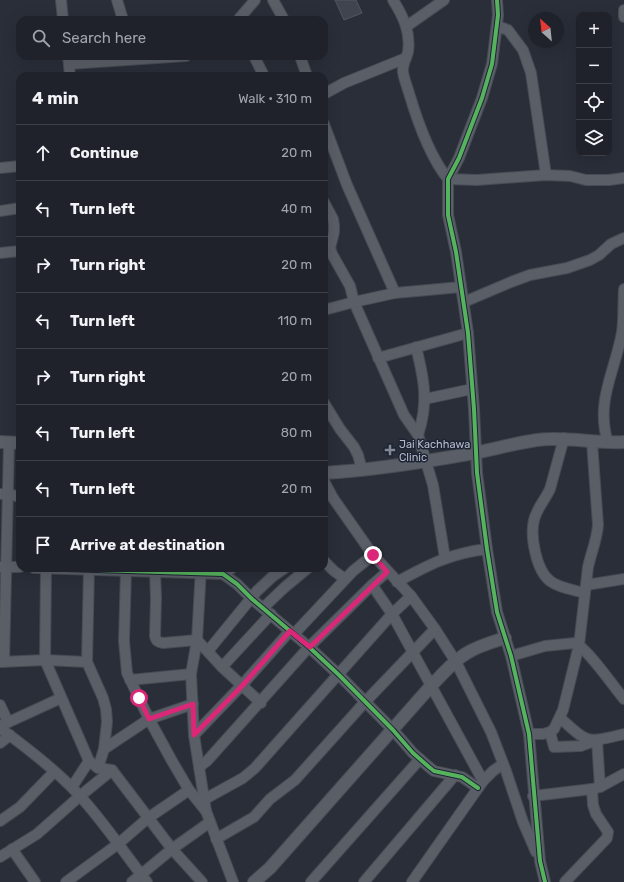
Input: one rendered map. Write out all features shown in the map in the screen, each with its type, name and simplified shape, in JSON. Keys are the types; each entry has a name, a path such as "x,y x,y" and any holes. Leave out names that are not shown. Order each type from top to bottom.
{"street":[{"path":"61,0 63,16"},
{"path":"117,0 121,16"},
{"path":"241,16 255,0"},
{"path":"273,0 282,16"},
{"path":"393,0 402,14 407,26 408,45 403,72 426,139 440,169 448,180"},
{"path":"407,26 444,0"},
{"path":"497,0 497,26 492,64 482,98 459,158 448,180 448,215 464,302 468,333 475,453 487,548 497,612 511,656 528,734 540,861 545,882"},
{"path":"624,10 624,17"},
{"path":"497,26 508,30 523,50 525,56 532,80 546,175"},
{"path":"328,92 344,83 406,58"},
{"path":"68,60 70,72"},
{"path":"256,60 262,72"},
{"path":"301,60 306,72"},
{"path":"328,135 347,185 396,293"},
{"path":"0,168 16,166"},
{"path":"448,180 484,180 546,175 570,176 586,180 609,180 624,178"},
{"path":"0,211 16,209"},
{"path":"328,210 333,219 334,232 328,239 332,254 350,286 354,302 378,358 404,415 418,435 427,461 437,506 445,558"},
{"path":"464,302 530,275 567,268 590,260 599,255 611,244 624,238"},
{"path":"0,253 16,251"},
{"path":"328,309 396,293 461,287"},
{"path":"608,443 603,417 609,380 624,322 624,289"},
{"path":"378,358 468,333"},
{"path":"416,347 422,373 425,398 424,414 418,435"},
{"path":"425,398 472,389"},
{"path":"328,410 340,429 354,447 362,470"},
{"path":"328,473 362,470 427,461 475,453 536,440 564,438 592,442 624,442"},
{"path":"564,438 550,489 534,519 534,544 539,565 549,580 556,585 586,589 624,579"},
{"path":"5,442 2,662 45,660 87,662"},
{"path":"528,734 543,734 554,729 563,710 579,645 590,555 597,534 598,525 592,442"},
{"path":"328,489 373,555 387,572 411,596 436,629 456,662 491,732 523,822 540,861"},
{"path":"5,494 16,496"},
{"path":"397,582 445,558 469,551 487,548"},
{"path":"194,735 292,632 345,579 373,555"},
{"path":"328,566 345,579"},
{"path":"3,567 16,567"},
{"path":"46,572 45,660 61,698 73,721 89,761 98,768 112,770 198,881"},
{"path":"89,572 87,662 103,698 107,722 104,749 98,768"},
{"path":"126,572 124,641 127,673 149,719 189,790 206,811"},
{"path":"155,572 156,615 154,636 156,640 163,643 197,640 208,650 222,667 260,703"},
{"path":"201,572 197,640 191,674 194,735 206,811 233,882"},
{"path":"208,572 223,574 237,584 252,599 310,647 420,759 434,770 462,777 480,784"},
{"path":"208,650 252,599 257,591 279,572"},
{"path":"222,667 285,587 303,572"},
{"path":"199,767 207,761 310,647 387,572"},
{"path":"372,585 392,614 432,686 480,784"},
{"path":"205,800 243,778 255,768 392,614 411,596"},
{"path":"216,839 254,817 270,799 295,780 364,702 436,629"},
{"path":"254,882 270,868 360,765 456,662 477,648 505,638"},
{"path":"511,656 558,643 569,642 579,645 624,699"},
{"path":"130,680 191,674"},
{"path":"3,726 61,698"},
{"path":"104,749 149,719 193,704"},
{"path":"0,705 3,726 10,736 72,787 99,818 144,878"},
{"path":"560,718 583,738 597,740"},
{"path":"550,732 554,747 581,746 597,740 624,734"},
{"path":"0,743 10,736"},
{"path":"565,882 606,838 608,832 596,814 593,805 596,788 597,740"},
{"path":"311,882 420,759"},
{"path":"72,787 89,761"},
{"path":"413,882 480,784 493,771 503,764"},
{"path":"0,858 37,834 112,770"},
{"path":"0,821 20,807 54,772"},
{"path":"533,796 596,788 624,774"},
{"path":"364,882 455,775"},
{"path":"66,882 118,844 148,818 189,790"},
{"path":"132,882 144,878 172,849 210,822"},
{"path":"12,849 35,882"}],"building":[{"path":"335,0 356,0 362,13 344,20"}],"cycle path":[{"path":"497,0 498,15 492,64 482,98 459,158 448,179 448,215 456,252 468,333 477,473 487,549 497,612 511,656 529,734 540,861 545,882"},
{"path":"160,572 223,574 237,584 252,599 309,647 339,675 393,730 413,753 429,767 434,771 462,777 478,788"}],"place":[{"name":"Jai Kachhawa Clinic","path":"390,450"}],"route":[{"path":"139,698 149,719 193,704 194,735 242,686 290,631 310,647 387,572 373,555"}]}
